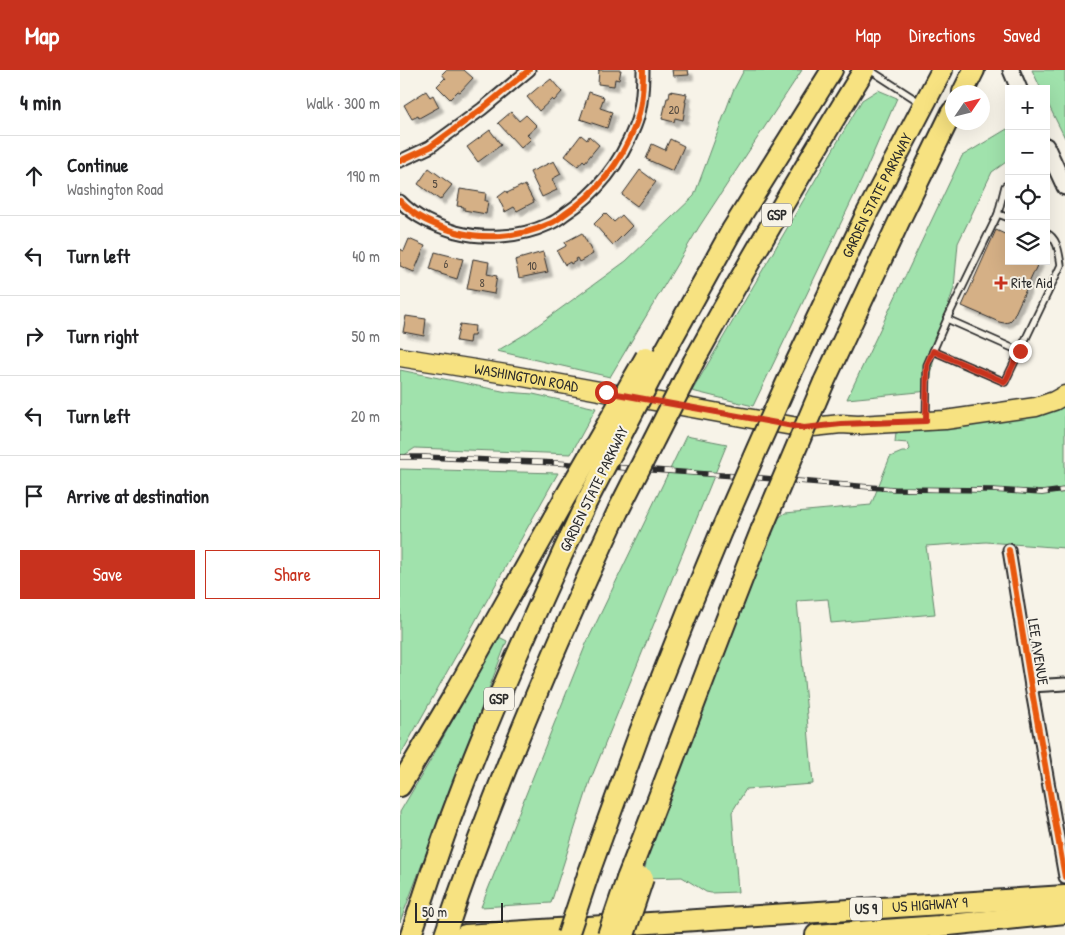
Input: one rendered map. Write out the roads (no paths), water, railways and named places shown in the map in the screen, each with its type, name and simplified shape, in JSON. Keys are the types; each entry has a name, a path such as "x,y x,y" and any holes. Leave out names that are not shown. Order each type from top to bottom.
{"highway":[{"name":"GSP","path":"652,361 832,70"},
{"name":"GARDEN STATE PARKWAY","path":"445,935 494,797 527,714 575,603 618,511 694,361 778,212 864,70"},
{"name":"GARDEN STATE PARKWAY","path":"568,935 640,732 722,529 792,371 852,244 942,70"},
{"path":"966,85 974,70"},
{"name":"GARDEN STATE PARKWAY","path":"635,878 658,803 701,684 761,531 824,382 945,126"},
{"name":"GARDEN STATE PARKWAY","path":"411,935 453,811 486,728 548,584 652,361"},
{"path":"400,786 453,697 563,501 652,361"},
{"path":"608,935 635,878"},
{"path":"624,935 635,878"},
{"name":"US HIGHWAY 9","path":"465,935 1065,896"},
{"name":"US HIGHWAY 9","path":"816,935 939,930 1065,913"}],"main road":[{"path":"1011,70 1018,85"},
{"path":"1050,159 1065,187"},
{"name":"WASHINGTON ROAD","path":"400,357 502,373 804,428 841,424 926,421 1003,412 1061,401"}],"street":[{"path":"400,161 430,147 482,110 529,70"},
{"path":"400,201 410,211 438,226 468,235 490,237 513,235 550,224 589,196 620,158 636,125 644,70"},
{"name":"LEE AVENUE","path":"1009,550 1065,877"},
{"path":"1031,686 1065,684"}],"lane":[{"path":"870,70 923,105"},
{"path":"926,421 927,365 998,214 1005,186"},
{"path":"998,214 1005,217"},
{"path":"933,351 1005,382 1061,265 1058,247 1050,235"},
{"path":"947,319 1020,351"}],"railway":[{"path":"400,457 557,463 894,489 992,490 1042,493 1065,490"}],"place":[{"name":"Rite Aid","path":"1001,283"}]}
